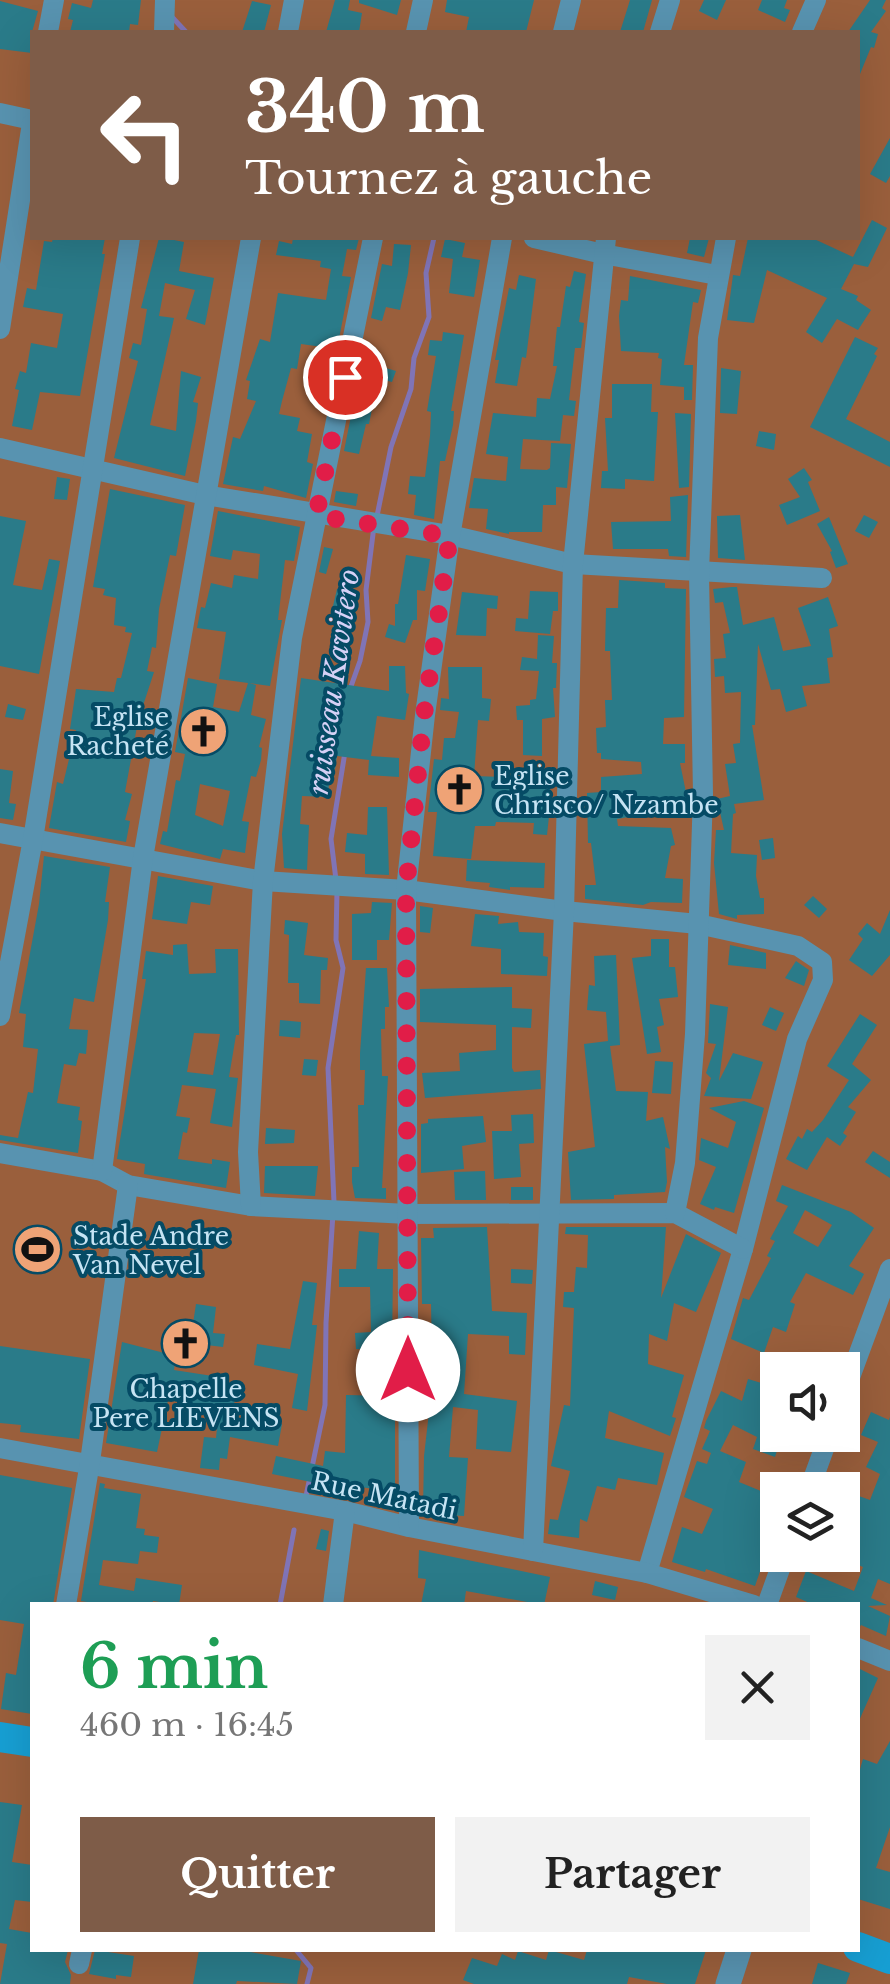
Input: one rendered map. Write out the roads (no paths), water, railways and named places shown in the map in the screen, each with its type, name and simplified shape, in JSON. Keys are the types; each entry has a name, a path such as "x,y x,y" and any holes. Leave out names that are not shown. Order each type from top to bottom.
{"highway":[{"path":"0,1737 30,1742"},
{"path":"860,1948 890,1959"}],"street":[{"path":"48,30 54,0"},
{"path":"164,30 166,0"},
{"path":"288,30 294,0"},
{"path":"416,30 423,0"},
{"path":"564,30 572,0"},
{"path":"661,30 670,0"},
{"path":"803,30 816,0"},
{"path":"0,113 30,120"},
{"path":"0,328 30,134"},
{"path":"0,1016 33,839 130,240"},
{"path":"102,1171 143,858 250,240"},
{"path":"251,1206 248,1152 263,881 292,638 373,240"},
{"path":"408,1527 406,890 424,715 450,536 502,240"},
{"path":"552,240 604,246 717,274"},
{"path":"675,1213 685,1163 695,1034 703,794 698,572 708,338 726,240"},
{"path":"533,1550 564,911 573,564 604,246"},
{"path":"0,448 205,495 450,536 573,564 822,578"},
{"path":"0,833 263,881 406,890 698,924 798,946 822,962 823,980 797,1039 743,1249 647,1573"},
{"path":"0,1154 102,1171 128,1185 251,1206 408,1214 675,1213 743,1249"},
{"path":"67,1602 128,1185"},
{"path":"859,1352 890,1270"},
{"name":"Rue Matadi","path":"0,1448 345,1511 408,1527 647,1573 744,1602"},
{"path":"333,1602 345,1511"},
{"path":"768,1602 779,1572"},
{"path":"860,1649 890,1661"},
{"path":"728,1984 737,1952"}],"waterway":[{"name":"ruisseau Kavitero","path":"172,17 184,30"},
{"name":"ruisseau Kavitero","path":"377,516 391,447 411,389 414,358 429,317 426,273 434,240"},
{"name":"ruisseau Kavitero","path":"349,692 368,622 366,590 374,526"},
{"name":"ruisseau Kavitero","path":"336,880 331,839 345,752"},
{"name":"ruisseau Kavitero","path":"334,1202 328,1068 343,968 336,940 337,891"},
{"name":"ruisseau Kavitero","path":"306,1496 325,1405 333,1213"},
{"name":"ruisseau Kavitero","path":"281,1602 294,1530"},
{"name":"ruisseau Kavitero","path":"298,1952 311,1968 307,1984"}],"place":[{"name":"Eglise Racheté","path":"204,731"},
{"name":"Eglise Chrisco/ Nzambe","path":"459,790"},
{"name":"Stade Andre Van Nevel","path":"38,1250"},
{"name":"Chapelle Pere LIEVENS","path":"186,1343"}]}
